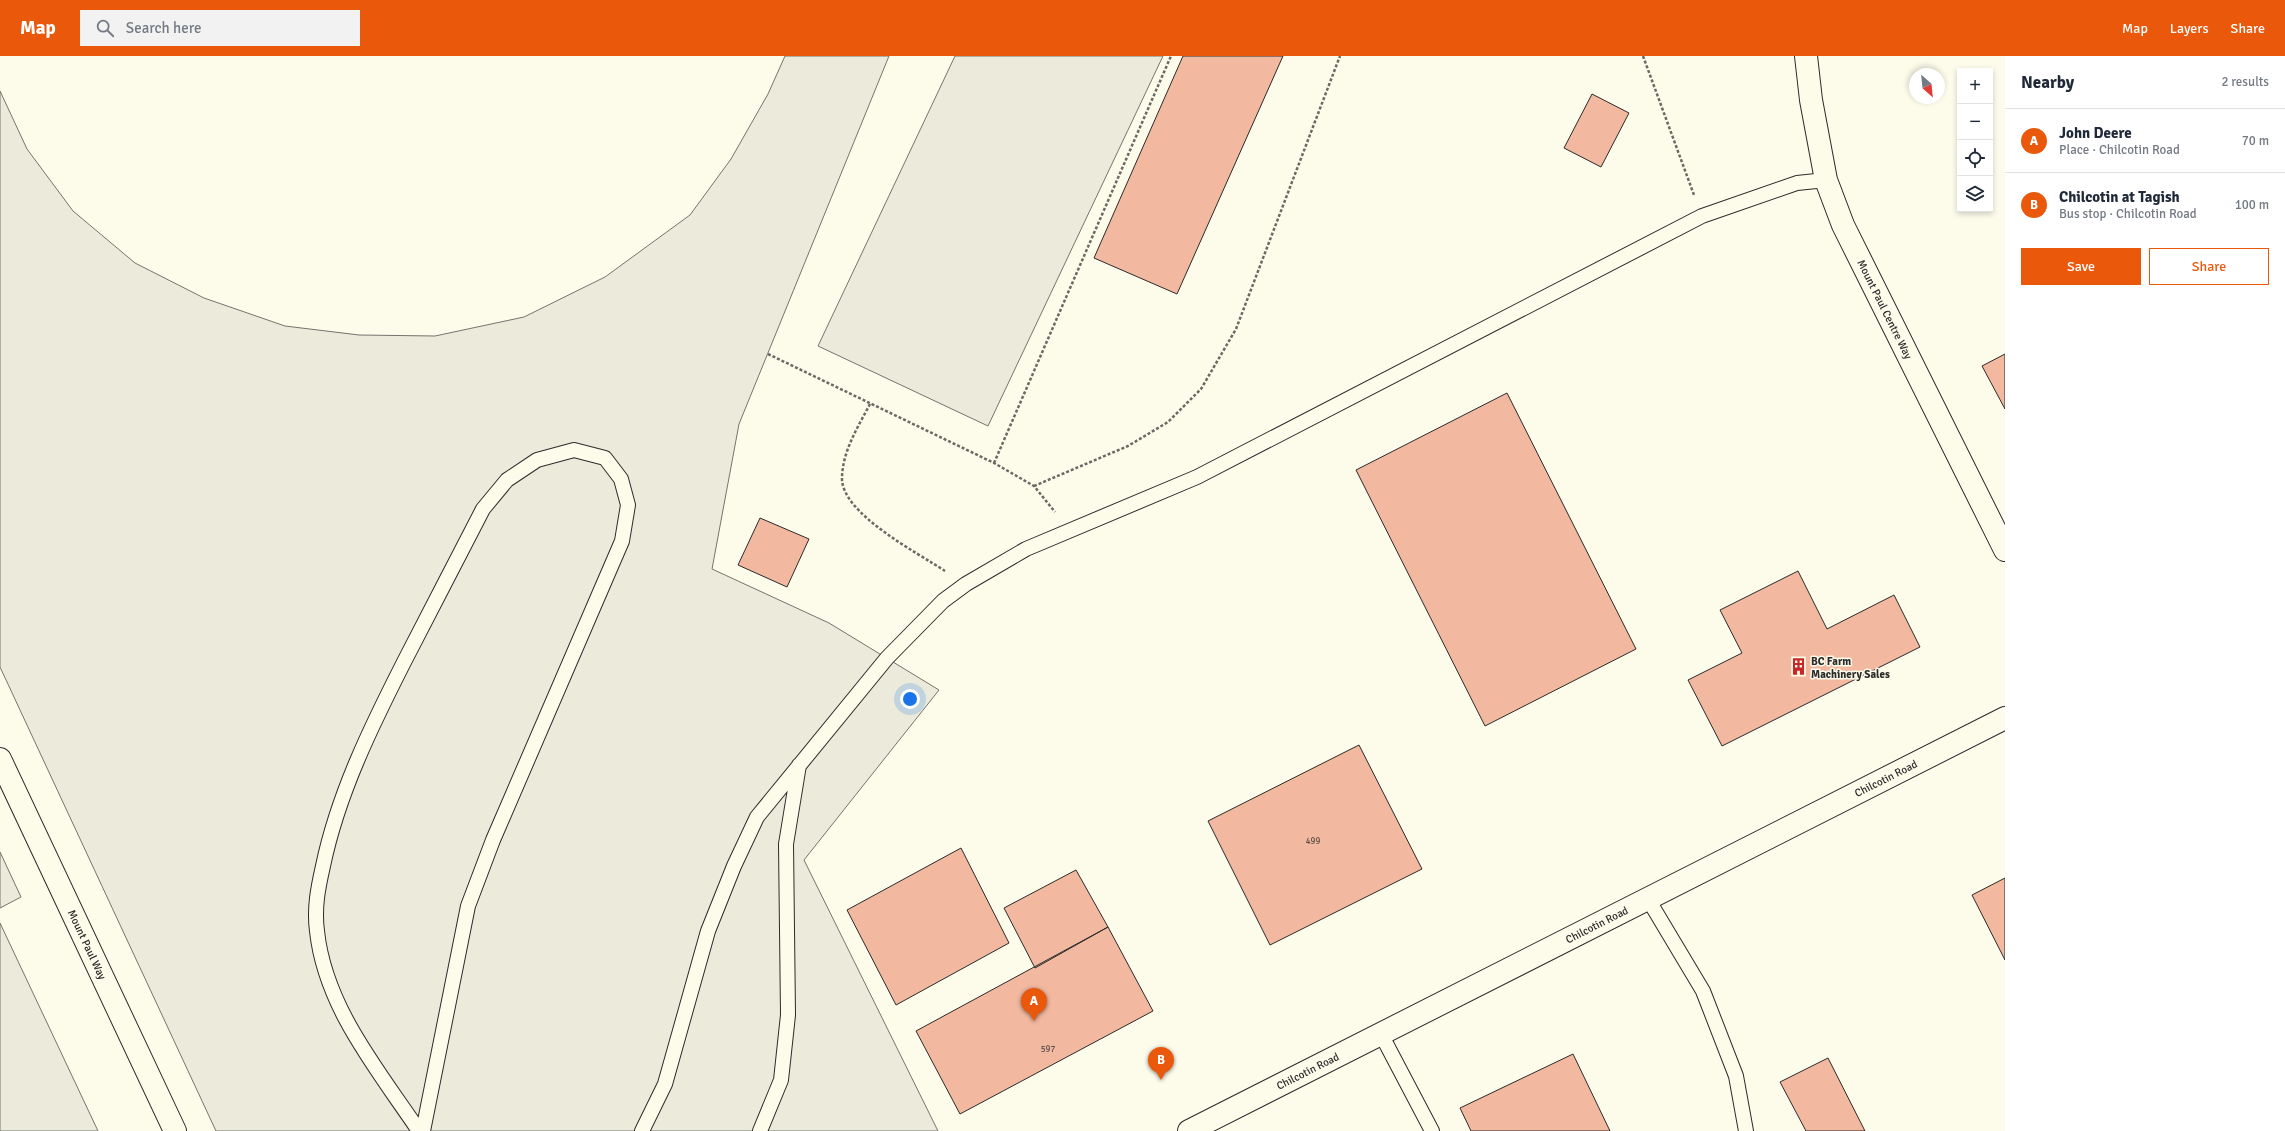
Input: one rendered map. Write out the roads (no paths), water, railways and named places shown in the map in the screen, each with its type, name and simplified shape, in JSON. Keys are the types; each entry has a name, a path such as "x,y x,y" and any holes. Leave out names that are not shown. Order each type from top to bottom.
{"street":[{"name":"Mount Paul Centre Way","path":"1806,56 1811,100 1826,180 1843,225 2005,550"},
{"name":"Chilcotin Road","path":"1189,1131 2005,718"},
{"name":"Mount Paul Way","path":"0,759 175,1131"}],"lane":[{"path":"642,1131 665,1084 708,931 734,866 757,817 887,658 943,601 966,584 1026,549 1120,511 1197,477 1702,216 1797,183 1826,180"},
{"path":"419,1131 354,1035 335,998 316,931 316,899 328,844 345,791 379,711 483,509 507,480 537,460 574,450 605,458 621,479 628,505 622,540 493,840 468,906 423,1131"},
{"path":"760,1131 781,1080 785,1044 788,1015 786,844 800,763"},
{"path":"1648,899 1703,991 1736,1076 1746,1131"},
{"path":"1381,1034 1432,1131"}],"place":[{"name":"BC Farm Machinery Sales","path":"1798,667"},
{"name":"John Deere","path":"1034,1021"},
{"name":"Chilcotin at Tagish","path":"1161,1080"}]}
